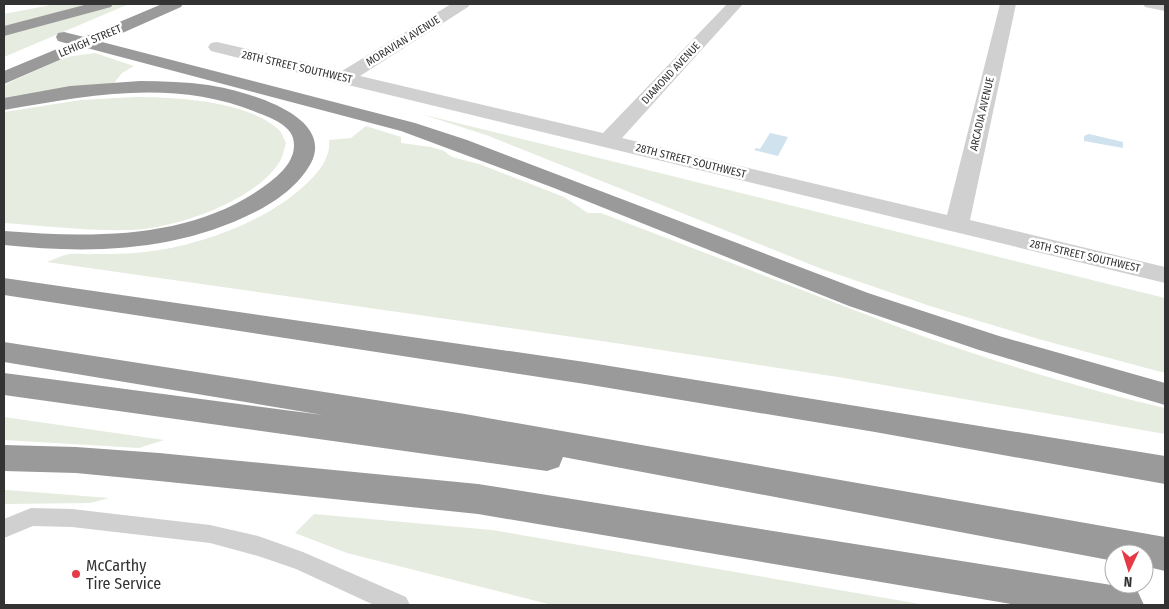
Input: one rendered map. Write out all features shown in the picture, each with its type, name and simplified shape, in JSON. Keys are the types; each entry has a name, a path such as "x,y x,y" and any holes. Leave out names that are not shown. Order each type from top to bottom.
{"highway":[{"path":"4,31 105,4"},
{"name":"LEHIGH STREET","path":"4,78 145,4"},
{"name":"LEHIGH STREET","path":"4,62 74,40 175,4"},
{"path":"74,40 417,130 625,207 813,283 923,323 1044,361 1165,394"},
{"path":"4,104 62,93 103,88 170,87 198,90 247,100 283,116 296,126 304,139 304,151 301,162 289,178 270,194 243,209 189,230 162,237 130,241 48,242 4,238"},
{"path":"4,286 409,345 683,388 1165,470"},
{"path":"4,352 465,426 1165,554"},
{"path":"4,384 954,514"},
{"path":"4,458 76,460 159,467 478,499 1124,605"}],"street":[{"name":"MORAVIAN AVENUE","path":"344,78 462,4"},
{"name":"DIAMOND AVENUE","path":"608,141 735,4"},
{"name":"ARCADIA AVENUE","path":"957,225 1008,4"},
{"path":"1151,4 1165,6"},
{"name":"28TH STREET SOUTHWEST","path":"217,47 1165,275"}],"lane":[{"path":"4,529 31,517 72,518 210,534 258,546 303,562 398,605"}],"shaded area":[{"path":"56,4 95,4 4,26 4,14"},
{"path":"117,4 129,4 4,57 4,35"},
{"path":"95,53 134,66 122,73 114,83 34,93 4,100 4,85 66,57"},
{"path":"135,97 190,100 231,107 249,113 266,120 280,131 286,143 282,157 269,175 253,189 212,210 168,225 147,229 113,230 4,223 4,112 81,100"},
{"path":"421,114 1165,298 1165,373 1042,340 933,307 822,269 486,135"},
{"path":"366,126 401,137 401,143 431,147 444,151 452,157 479,164 564,197 588,213 601,213 922,336 1043,375 1165,408 1165,434 838,377 615,343 47,262 69,254 127,254 165,249 209,238 230,230 271,210 305,185 326,159 329,140 351,138"},
{"path":"4,417 164,440 139,448 4,440"},
{"path":"4,490 109,498 90,503 4,504"},
{"path":"314,514 492,530 926,605 552,605 347,553 295,533"}],"water":[{"path":"770,133 788,137 778,156 754,150 756,148 760,149"},
{"path":"1089,134 1123,142 1123,148 1084,141 1084,136"}],"place":[{"name":"McCarthy Tire Service","path":"76,574"}]}
